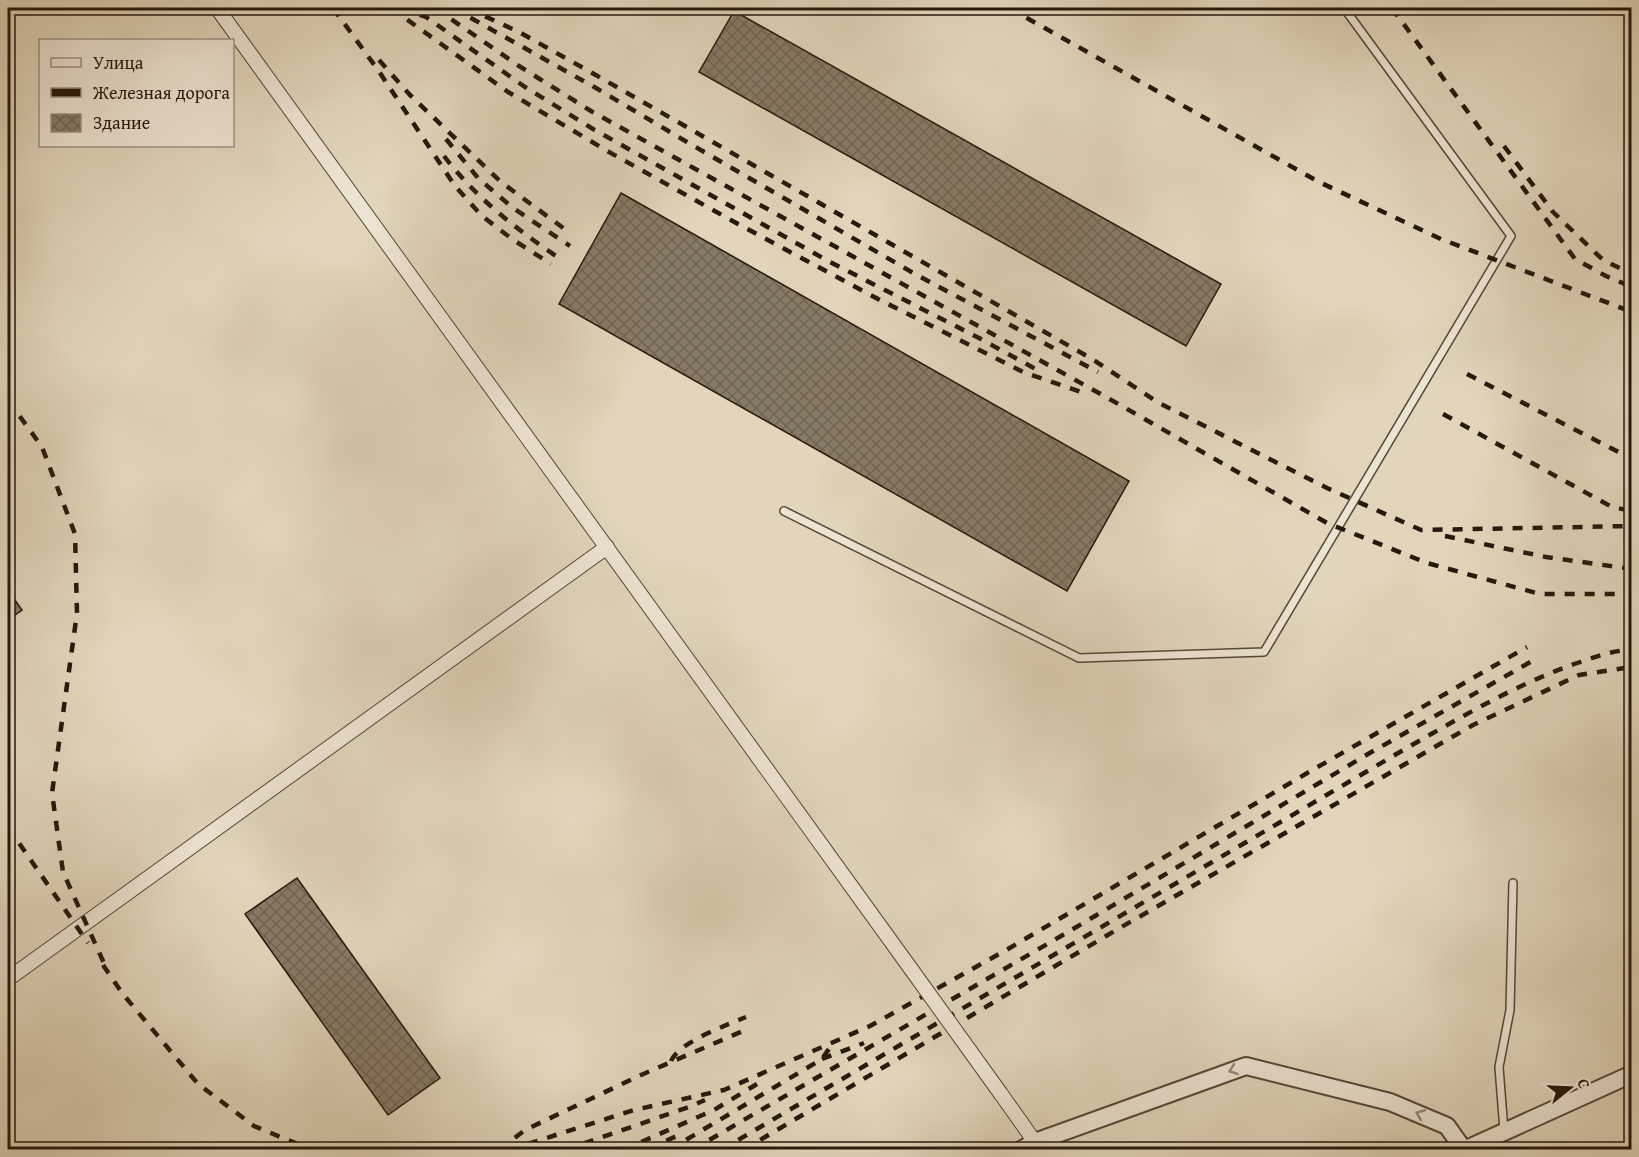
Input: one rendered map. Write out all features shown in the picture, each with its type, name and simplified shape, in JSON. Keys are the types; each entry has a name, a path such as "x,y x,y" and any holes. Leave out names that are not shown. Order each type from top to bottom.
{"street":[{"path":"217,8 1001,1094 1028,1145 1246,1066 1390,1102 1447,1126 1464,1149 1632,1074"},
{"path":"8,980 607,548"}],"lane":[{"path":"784,511 1079,658 1264,652 1511,236 1344,8"},
{"path":"1504,1132 1499,1067 1510,1010 1513,883"}],"building":[{"path":"734,11 1221,284 1186,346 699,72"},
{"path":"621,193 1129,481 1067,591 559,304"},
{"path":"8,590 22,610 8,620"},
{"path":"297,878 440,1078 388,1115 245,914"}],"railway":[{"path":"333,8 378,70 455,186 482,216 551,264"},
{"path":"391,8 508,92 738,224 878,299 1023,372 1087,394"},
{"path":"401,8 426,17 525,87 593,129 830,262 1041,372"},
{"path":"435,8 519,66 591,111 1106,397 1327,523 1427,563 1540,594 1632,594"},
{"path":"453,8 596,88 915,274 1098,372"},
{"path":"467,8 519,32 594,74 1092,359 1159,403 1327,488 1421,530 1632,526"},
{"path":"1009,8 1319,182 1441,239 1632,312"},
{"path":"1392,8 1575,259 1632,287"},
{"path":"379,60 410,95 501,182 570,233"},
{"path":"446,139 478,178 513,208 570,246"},
{"path":"1504,146 1553,212 1603,260 1632,274"},
{"path":"444,156 497,212 559,258"},
{"path":"1467,374 1632,459"},
{"path":"8,400 42,447 75,534 77,613 52,793 63,872 107,970"},
{"path":"1443,414 1612,507 1632,511"},
{"path":"1445,536 1546,557 1632,569"},
{"path":"509,1150 634,1110 724,1090 870,1026 1008,949 1527,647"},
{"path":"721,1150 1470,712 1560,669 1607,654 1632,650"},
{"path":"692,1150 1068,932 1368,754 1534,660"},
{"path":"743,1150 1118,929 1473,725 1579,675 1632,667"},
{"path":"8,827 88,943"},
{"path":"103,965 122,993 198,1084 254,1126 312,1150"},
{"path":"671,1061 683,1047 693,1041 746,1017"},
{"path":"499,1150 525,1130 641,1075 750,1028"},
{"path":"669,1150 822,1059 833,1043"},
{"path":"822,1059 864,1043"},
{"path":"623,1150 714,1110 757,1084"},
{"path":"565,1150 705,1100"},
{"path":"648,1149 679,1135"}]}
